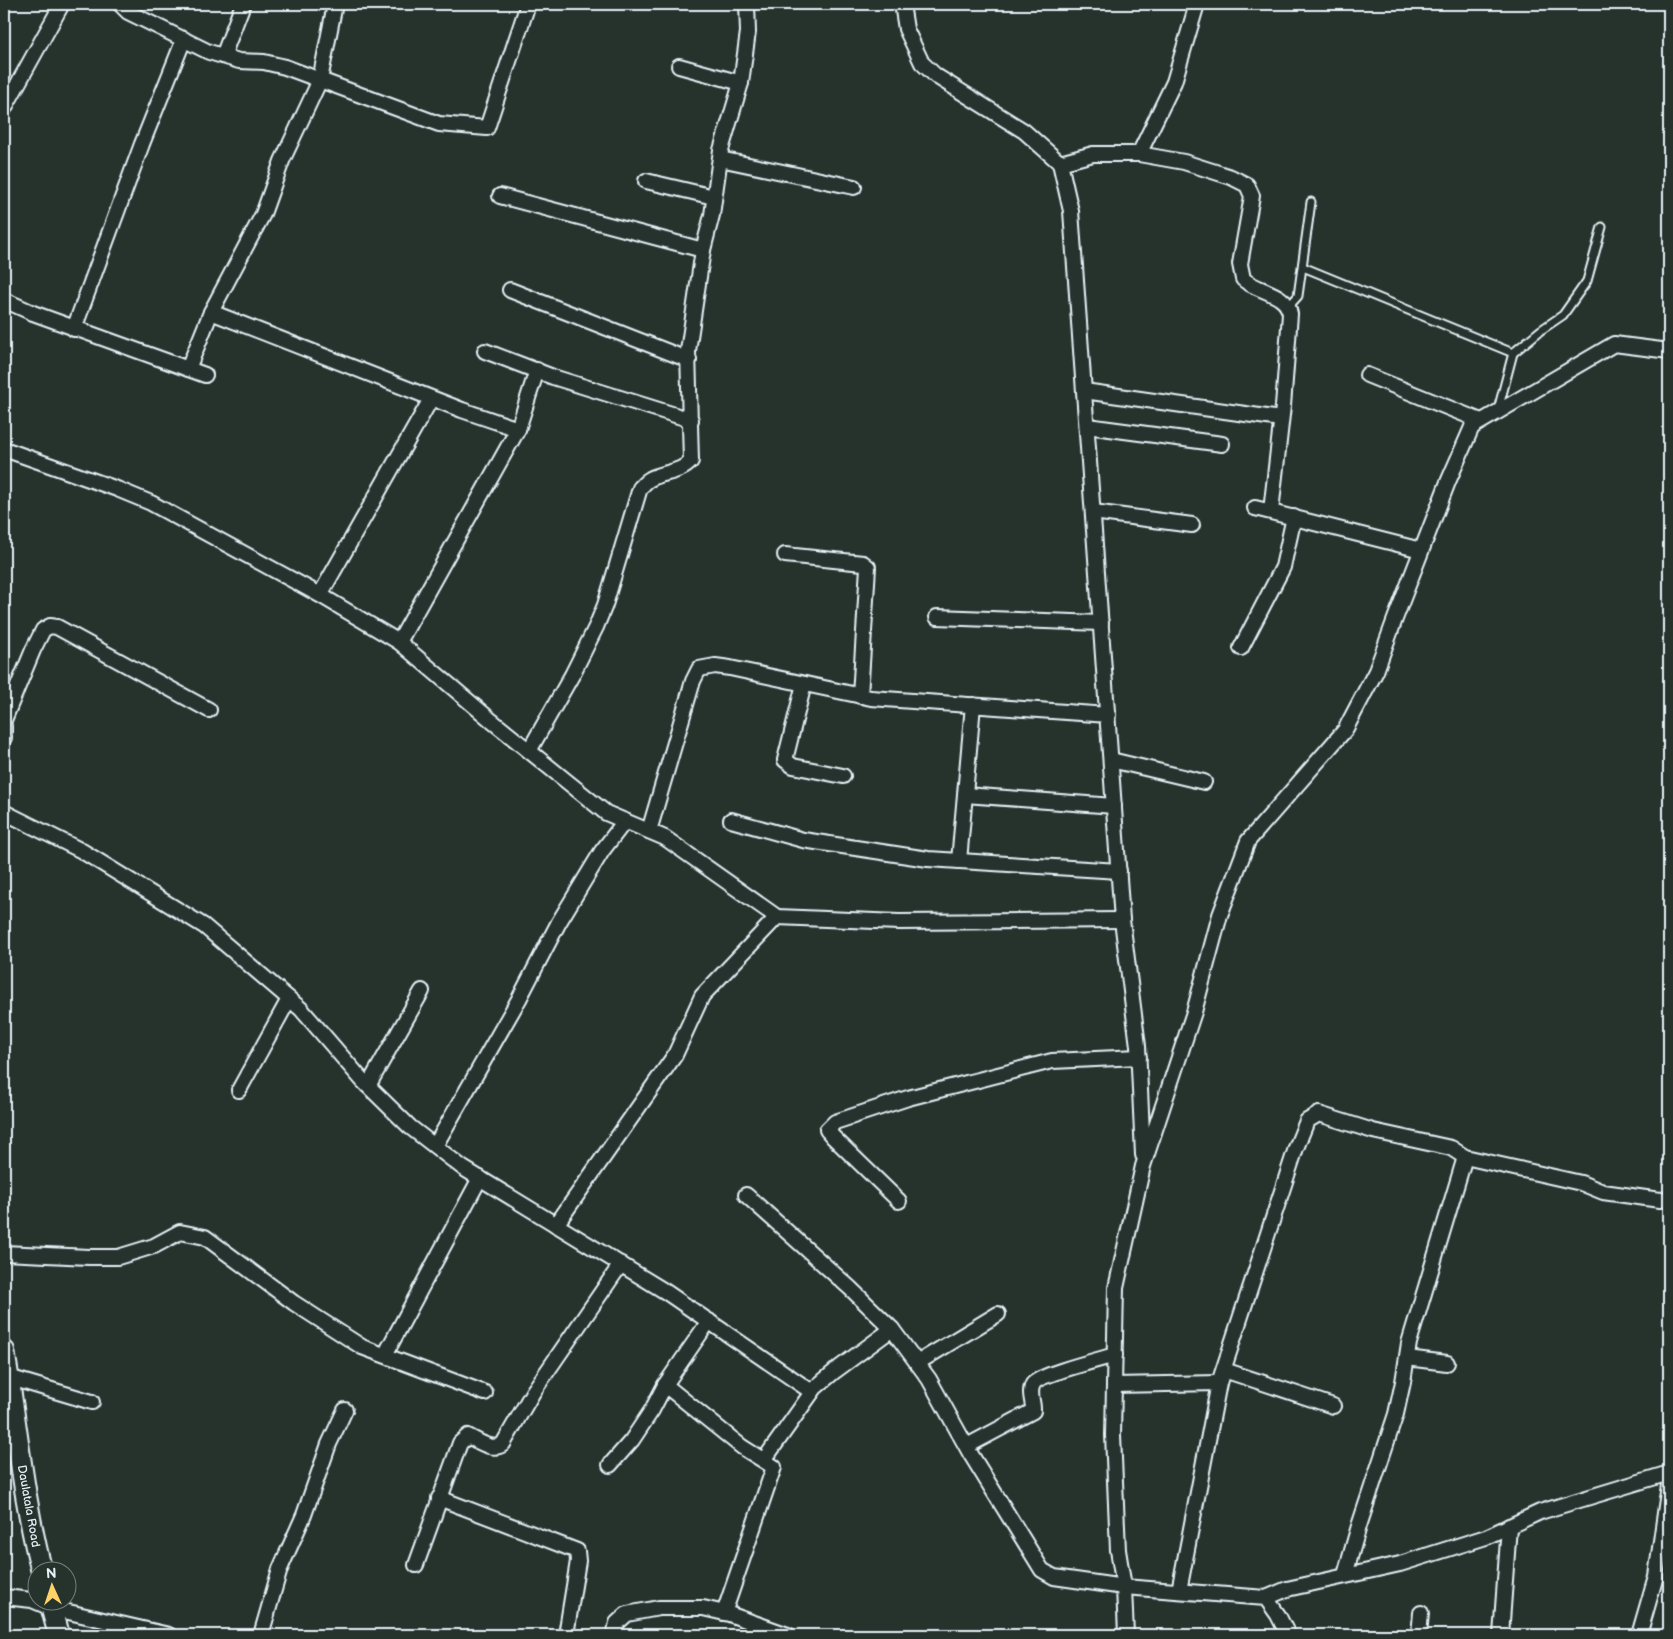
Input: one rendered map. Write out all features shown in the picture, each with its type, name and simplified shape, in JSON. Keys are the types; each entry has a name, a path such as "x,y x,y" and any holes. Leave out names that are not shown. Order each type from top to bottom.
{"main road":[{"name":"Daulatala Road","path":"4,1351 31,1530 39,1562"},
{"path":"48,1612 59,1635"}],"street":[{"path":"4,109 62,4"},
{"path":"120,4 128,12 209,52 239,61 264,62 285,67 439,124 487,128 528,4"},
{"path":"223,56 243,4"},
{"path":"188,369 210,312 264,214 282,161 320,80 335,4"},
{"path":"529,751 572,675 599,620 640,488 649,480 688,465 691,461 688,351 720,159 741,84 748,32 747,4"},
{"path":"902,4 906,29 922,63 936,76 1024,131 1060,163 1072,211 1122,920 1139,1057 1143,1166"},
{"path":"1139,154 1174,82 1197,4"},
{"path":"74,329 142,144 184,40"},
{"path":"679,66 741,84"},
{"path":"1060,163 1093,154 1139,154 1184,162 1231,177 1247,185 1252,196 1240,264 1242,279 1249,285 1279,297 1289,306 1290,314 1271,511"},
{"path":"720,159 854,187"},
{"path":"646,181 714,197"},
{"path":"500,196 704,250"},
{"path":"510,290 689,360"},
{"path":"4,300 33,314 205,375"},
{"path":"210,312 431,399 518,429"},
{"path":"1126,1635 1124,1587 1118,1550 1114,1435 1116,1288 1143,1166 1194,1012 1220,915 1248,841 1345,730 1376,671 1421,550 1472,427 1614,344 1669,351"},
{"path":"485,352 553,377 690,420"},
{"path":"399,642 518,429 537,370"},
{"path":"1367,375 1481,421"},
{"path":"1084,391 1281,419"},
{"path":"320,595 431,399"},
{"path":"1087,426 1222,444"},
{"path":"4,449 151,503 320,595 399,642 606,813 666,838 777,917 899,922 1122,920"},
{"path":"1255,508 1421,550"},
{"path":"1093,512 1192,525"},
{"path":"1241,648 1283,567 1294,517"},
{"path":"785,556 863,563 868,567 860,696"},
{"path":"938,616 1101,623"},
{"path":"4,720 33,650 43,630 50,626 57,627 209,710"},
{"path":"650,831 698,669 715,666 730,668 872,698 1108,715"},
{"path":"804,684 785,760 792,766 843,776"},
{"path":"959,861 973,705"},
{"path":"4,726 4,738"},
{"path":"1111,760 1204,782"},
{"path":"965,795 1114,806"},
{"path":"4,812 82,851 204,926 302,1009 368,1086 410,1127 463,1168 666,1292 812,1392"},
{"path":"731,820 803,840 928,859 1119,871"},
{"path":"435,1146 519,998 559,922 602,851 625,822"},
{"path":"556,1225 674,1055 702,996 777,917"},
{"path":"368,1086 422,991"},
{"path":"239,1090 289,999"},
{"path":"899,1201 832,1138 828,1130 835,1122 908,1098 1052,1061 1139,1057"},
{"path":"1180,1591 1219,1383 1296,1148 1307,1121 1319,1114 1373,1131 1451,1148 1466,1157 1581,1184 1603,1192 1660,1200 1669,1199"},
{"path":"1346,1575 1359,1526 1396,1414 1409,1344 1466,1157"},
{"path":"384,1355 480,1178"},
{"path":"746,1195 850,1288 892,1329 929,1379 1042,1570 1054,1577 1124,1587 1266,1598 1286,1589 1400,1564 1486,1537 1540,1512 1669,1473"},
{"path":"4,1253 118,1257 154,1246 180,1232 205,1237 307,1312 362,1347 485,1393"},
{"path":"416,1565 460,1443 468,1436 493,1448 503,1444 533,1392 621,1264"},
{"path":"917,1363 998,1314"},
{"path":"610,1464 632,1440 652,1410 665,1385 708,1321"},
{"path":"764,1460 812,1392 835,1371 892,1329"},
{"path":"967,1446 1032,1411 1031,1392 1032,1385 1036,1381 1115,1355"},
{"path":"1407,1358 1447,1362"},
{"path":"1224,1370 1333,1406"},
{"path":"8,1377 92,1402"},
{"path":"1114,1385 1219,1383"},
{"path":"665,1385 742,1447 774,1467 724,1613"},
{"path":"261,1635 280,1569 304,1515 329,1444 345,1410"},
{"path":"1639,1635 1656,1576 1669,1485"},
{"path":"440,1498 577,1551 578,1561 566,1635"},
{"path":"1501,1635 1509,1526"},
{"path":"4,1597 28,1601"},
{"path":"1266,1598 1278,1615 1288,1635"},
{"path":"614,1635 617,1623 627,1614 659,1608 703,1608 724,1613 772,1632 788,1635"},
{"path":"78,1612 169,1635"},
{"path":"1420,1635 1421,1613"}],"lane":[{"path":"1289,306 1298,296 1312,202"},
{"path":"1498,411 1513,353 1540,330 1563,315 1588,281 1602,227"},
{"path":"1303,267 1513,353"}],"path":[{"path":"1669,737 1669,748"}]}
